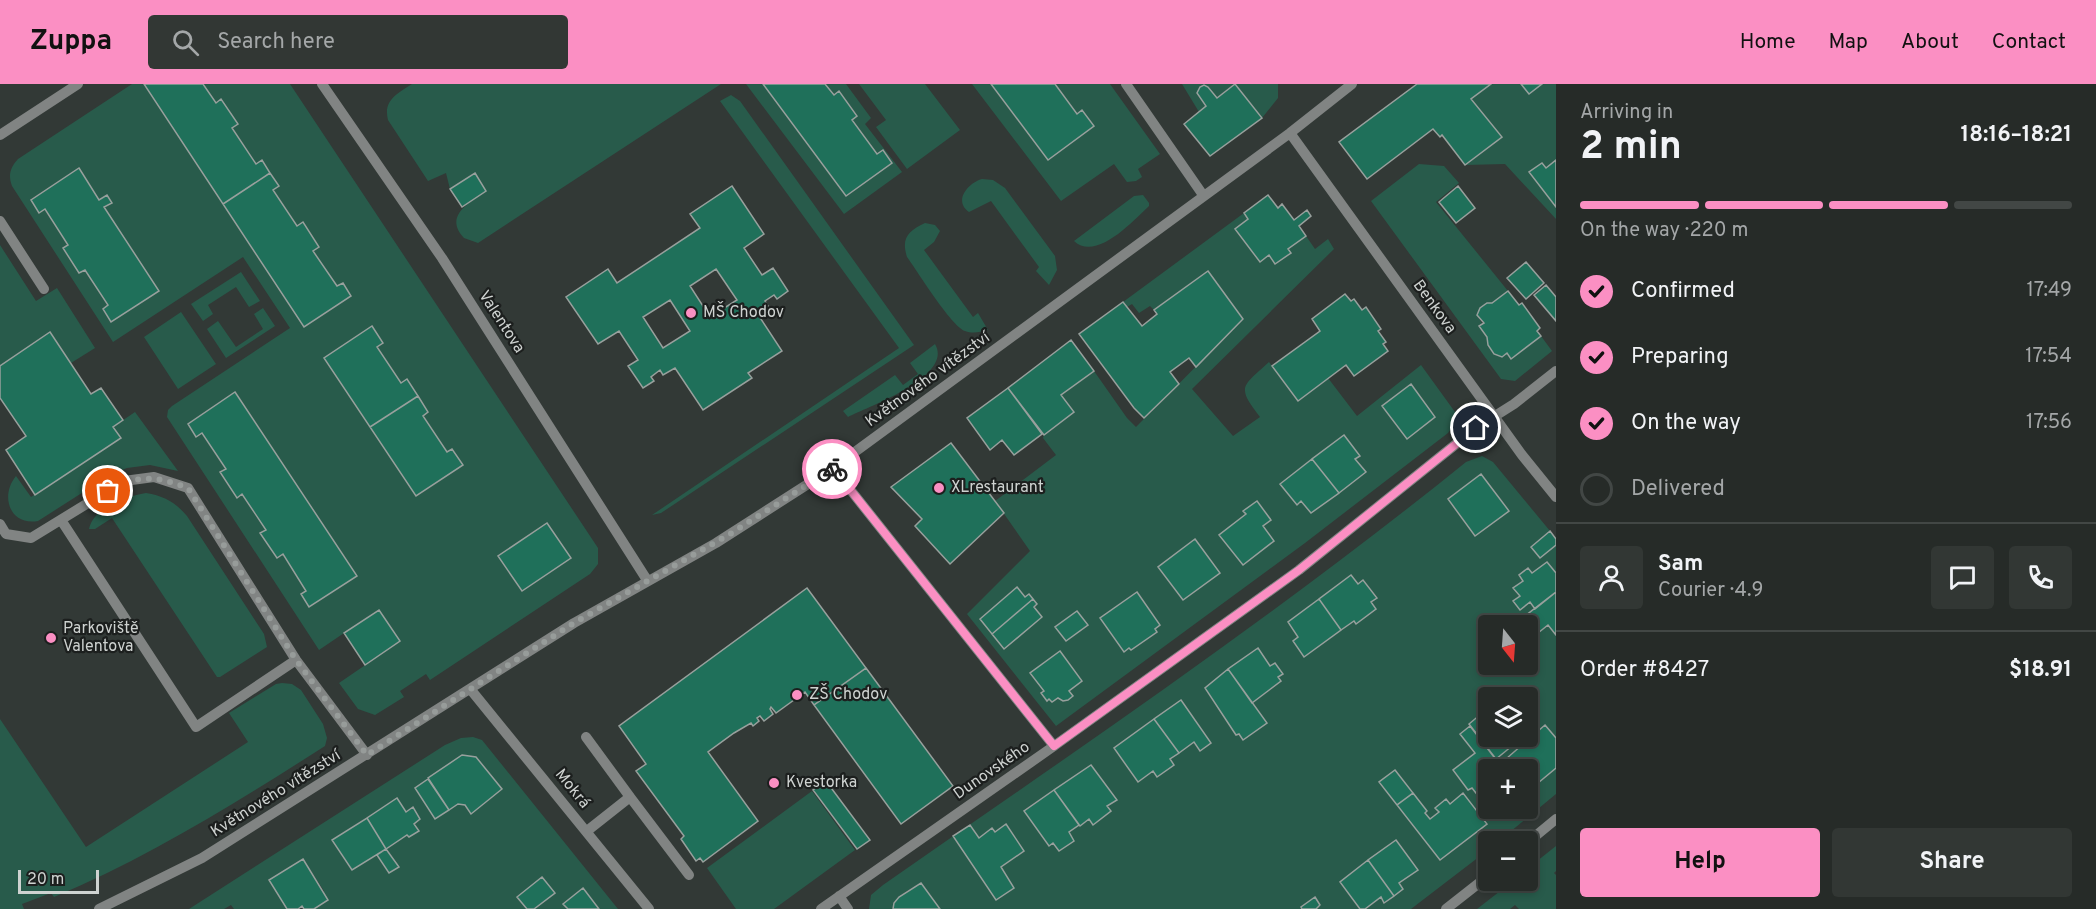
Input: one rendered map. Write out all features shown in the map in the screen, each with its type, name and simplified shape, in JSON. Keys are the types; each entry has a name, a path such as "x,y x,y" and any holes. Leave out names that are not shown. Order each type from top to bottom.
{"street":[{"path":"0,135 78,84"},
{"name":"Valentova","path":"322,84 434,245 647,580"},
{"path":"1126,84 1203,195"},
{"name":"Květnového vítězství","path":"99,909 202,858 574,623 723,539 833,468 1290,133 1352,84"},
{"name":"Benkova","path":"1290,133 1522,455 1556,497"},
{"path":"0,221 44,289"},
{"name":"Dunovského","path":"821,909 1054,746 1299,570 1476,428 1514,404 1556,371"},
{"path":"833,468 1054,746"},
{"path":"0,524 6,534 31,538 124,482 154,477 188,488 296,660 367,755"},
{"path":"61,519 196,727 296,660"},
{"name":"Mokrá","path":"471,690 649,909"},
{"path":"586,737 689,875"},
{"path":"587,831 630,797"},
{"path":"1538,834 1556,819"},
{"path":"1446,909 1478,884"},
{"path":"839,896 848,909"}],"green space":[{"path":"132,84 144,84 304,326 351,295 343,283 337,286 313,251 319,247 303,222 297,226 273,190 279,186 262,160 256,164 232,128 238,124 221,100 216,103 203,84 290,84 598,548 598,564 590,574 430,680 426,674 400,691 404,697 375,715 358,709 339,683 399,642 378,610 319,650 167,417 168,410 172,406 290,328 243,257 113,342 12,186 10,172 18,159","holes":["79,169 99,200 107,195 111,202 104,207 111,322 103,310 108,305 85,270 79,273 63,249 68,245 45,209 39,212 31,199","371,327 383,343 377,347 401,383 407,380 428,412 423,416 447,452 452,449 463,465 417,496 370,427","234,393 356,576 310,607 301,594 306,591 283,554 277,558 261,534 266,530 242,494 236,497 220,473 226,469 202,433 196,436 188,424","547,523 571,558 522,591 498,556"]},
{"path":"412,84 721,84 478,243 464,238 456,223 461,210 486,191 475,174 450,189 446,173 428,181 388,120 389,102"},
{"path":"746,84 763,84 847,196 892,162 883,151 877,154 852,120 857,115 839,92 834,95 825,84 846,84 871,118 865,124 902,172 844,214"},
{"path":"859,84 925,84 960,130 907,169 876,127 886,120"},
{"path":"972,84 991,84 1094,126 1082,110 1077,114 1055,84 1110,84 1160,154 1138,169 1142,177 1136,181 1127,182 1114,164 1061,201"},
{"path":"1182,84 1234,84 1199,112"},
{"path":"1235,84 1278,84 1278,98 1262,118"},
{"path":"1491,84 1556,84 1556,160 1546,168 1542,163 1530,172 1556,207 1556,219 1505,164 1465,165 1502,137 1471,99"},
{"path":"731,95 740,101 914,345 661,513 652,515 899,348 720,101"},
{"path":"1419,164 1444,166 1459,183 1436,202 1508,291 1492,303 1487,303 1480,308 1477,315 1502,357 1507,353 1511,359 1541,336 1552,351 1515,381 1501,379 1371,201"},
{"path":"982,179 993,180 1005,188 1055,256 1057,270 1049,285 1036,271 1039,267 991,201 969,212 964,208 962,198 964,193 972,184"},
{"path":"1143,195 1149,206 1114,237 1093,246 1083,246 1074,241 1134,196"},
{"path":"1244,213 1248,219 1235,229 1260,261 1269,255 1275,264 1290,253 1288,249 1306,236 1315,249 1328,239 1334,249 1192,389 1233,436 1260,417 1247,399 1245,387 1269,362 1298,401 1328,378 1357,416 1421,365 1455,412 1455,423 1448,433 1305,543 1056,726 967,614 1030,551 995,501 1056,455 1043,438 1073,412 1061,395 1094,371 1127,418 1136,427 1243,319 1208,271 1154,310 1150,306 1139,313 1132,304 1127,307 1123,302","holes":["1411,384 1435,417 1407,439 1382,406","1345,436 1360,456 1355,459 1365,472 1311,513 1301,501 1296,504 1280,484","1257,501 1271,520 1263,526 1274,541 1243,565 1246,514 1244,510","1158,567 1220,573 1183,600","1017,588 1025,597 1029,594 1037,605 1004,649 980,619","1137,592 1160,625 1155,629 1157,632 1131,650 1129,648 1123,651 1100,618","1077,611 1088,626 1066,641 1055,627","1060,651 1082,681 1069,691 1073,696 1063,701 1058,698 1052,702 1049,699 1047,701 1041,694 1044,691 1031,672"]},
{"path":"925,223 935,225 940,231 934,242 924,250 973,317 978,313 988,330 971,332 959,327 943,309 907,257 905,245 907,236"},
{"path":"0,245 36,301 57,288 95,348 71,363 50,332 0,366"},
{"path":"241,272 260,301 249,307 236,287 208,305 213,314 203,321 191,304"},
{"path":"263,308 275,326 226,358 207,329 218,321 236,347 263,329 254,314"},
{"path":"181,312 216,364 178,389 144,337"},
{"path":"935,344 938,356 933,367 922,378 890,398 848,417 843,411 895,375 903,385 918,374 910,363"},
{"path":"135,412 178,471 150,465 127,468 110,475 38,521 20,519 14,514 8,500 11,484 16,476 31,497 120,438 113,427"},
{"path":"1482,456 1493,462 1550,531 1531,548 1540,558 1556,545 1556,573 1547,562 1532,573 1527,568 1519,575 1523,581 1513,588 1520,596 1513,602 1520,610 1530,602 1535,609 1526,615 1478,615 1478,675 1538,675 1538,633 1548,625 1556,635 1556,738 1545,725 1538,731 1538,687 1478,687 1478,716 1461,734 1475,753 1453,770 1468,790 1472,788 1478,795 1478,813 1463,794 1450,804 1445,800 1436,807 1439,812 1430,819 1395,770 1379,782 1440,860 1487,824 1483,819 1526,819 1511,831 1478,831 1478,858 1411,909 1365,909 1381,897 1385,902 1403,889 1399,883 1418,870 1396,840 1340,882 1360,909 1316,909 1320,905 1315,897 1301,907 1302,909 940,909 921,883 900,896 893,909 869,909 871,895 953,836 996,900 1014,888 1001,867 1024,851 1006,824 995,832 992,829 979,838 970,825 962,830 1251,626 1466,462","holes":["1481,474 1508,511 1475,536 1448,499","1351,575 1358,584 1363,580 1377,597 1371,602 1376,610 1356,623 1354,621 1304,657 1293,641 1298,637 1288,622","1257,648 1281,682 1252,703 1237,735 1205,688","1181,700 1211,743 1200,750 1194,742 1170,759 1174,765 1153,771 1138,782 1114,748","1091,765 1116,800 1107,806 1110,812 1093,824 1089,819 1069,832 1074,841 1048,845 1024,810"]},
{"path":"146,493 169,500 187,516 264,634 267,647 220,677 217,677 112,518 95,529 89,529 97,515 104,509 120,500"},
{"path":"276,684 292,684 301,690 323,724 327,738 325,746 226,808 124,865 54,897 51,893 22,904 24,909 0,909 0,719 86,847 248,742 229,713"},
{"path":"473,737 482,740 618,909 599,909 583,888 564,903 568,909 534,909 554,893 527,909 314,909 324,891 303,859 269,880 287,909 234,909 231,905 224,909 189,909 445,745 461,738","holes":["462,755 476,758 502,789 471,814 465,805 458,804 435,819 415,788","397,798 406,812 413,808 420,819 414,824 419,831 407,835 386,849 399,867 389,873 377,855 352,870 332,840"]},
{"path":"1511,747 1519,747 1507,757 1509,759 1495,759"},
{"path":"1556,768 1556,794 1538,809 1538,783"},
{"path":"812,791 855,850 774,909 736,909 707,868"},
{"path":"1556,846 1556,871 1554,873 1556,875 1556,909 1519,909 1515,905 1510,909 1477,909 1500,891 1538,891 1538,860"}],"building":[{"path":"144,84 203,84 216,103 221,99 238,124 232,128 256,164 262,160 270,173 223,204"},
{"path":"763,84 825,84 834,95 839,91 857,116 852,120 877,154 883,150 892,163 846,196"},
{"path":"991,84 1055,84 1077,114 1082,110 1094,126 1048,160"},
{"path":"1235,84 1262,118 1210,156 1184,124 1206,106 1197,93 1200,87 1204,85 1208,87 1217,98"},
{"path":"1417,84 1491,84 1471,99 1502,137 1465,165 1442,135 1440,137 1433,129 1367,179 1339,142"},
{"path":"1521,84 1542,84 1529,94"},
{"path":"1556,160 1556,207 1529,172 1542,163 1546,168"},
{"path":"79,168 99,200 107,195 112,203 104,207 159,291 111,322 103,309 108,305 85,270 79,273 63,248 68,245 45,209 39,213 31,200"},
{"path":"270,173 279,186 273,190 297,226 303,222 319,247 313,251 337,286 343,283 351,296 304,327 223,204"},
{"path":"475,173 486,191 462,207 450,189"},
{"path":"732,186 764,234 744,248 762,275 773,268 788,291 777,299 774,295 765,301 768,306 757,313 782,351 748,373 752,378 703,410 675,368 663,375 660,370 651,377 654,381 643,388 628,366 638,360 619,331 598,344 566,297 608,269 617,283 700,228 690,214","holes":["716,269 737,300 710,317 690,286","670,300 690,331 663,348 643,317"]},
{"path":"1458,186 1475,208 1456,223 1439,202"},
{"path":"1268,195 1278,208 1282,204 1294,220 1307,210 1311,216 1299,226 1306,236 1288,249 1291,253 1275,264 1269,255 1260,262 1235,229 1248,219 1244,213"},
{"path":"1526,262 1544,283 1526,299 1507,278"},
{"path":"1208,271 1243,319 1196,367 1189,358 1170,372 1179,384 1144,418 1079,334 1123,302 1142,326 1157,314 1154,310"},
{"path":"1546,285 1556,297 1556,321 1534,295"},
{"path":"1508,291 1519,305 1522,303 1540,328 1537,331 1541,336 1511,359 1507,353 1502,357 1494,354 1488,345 1487,337 1479,326 1484,323 1477,315 1480,308 1487,303 1492,303"},
{"path":"1345,294 1351,301 1354,299 1362,310 1366,307 1381,329 1378,331 1386,342 1383,344 1388,351 1354,376 1346,365 1298,401 1272,366 1320,331 1312,319"},
{"path":"372,326 383,343 377,347 401,383 407,379 418,396 370,427 324,358"},
{"path":"50,332 91,394 101,388 123,420 113,427 121,438 35,495 6,450 26,436 0,398 0,366"},
{"path":"1071,340 1094,371 1061,395 1074,412 1044,435 1008,388"},
{"path":"1411,384 1435,417 1407,439 1382,406"},
{"path":"1008,388 1042,434 1014,455 1002,440 990,450 967,418"},
{"path":"235,392 357,576 309,607 301,594 306,591 283,554 277,558 260,533 266,530 242,494 237,498 220,472 226,469 202,433 196,437 188,424"},
{"path":"418,396 428,412 423,416 447,452 452,449 463,465 416,496 370,427"},
{"path":"1344,435 1360,456 1355,459 1366,472 1339,493 1312,459"},
{"path":"951,443 1004,513 950,564 915,526 922,519 891,487"},
{"path":"1312,459 1339,493 1311,513 1301,501 1297,505 1280,484"},
{"path":"1481,474 1509,511 1475,536 1448,499"},
{"path":"1257,501 1271,520 1263,526 1274,541 1243,565 1219,535 1246,514 1243,511"},
{"path":"547,523 571,558 522,591 498,556"},
{"path":"1550,531 1556,539 1556,545 1540,558 1531,547"},
{"path":"1195,539 1220,573 1183,600 1158,567"},
{"path":"1547,562 1556,573 1556,592 1535,609 1530,602 1520,610 1513,601 1520,596 1513,588 1523,581 1519,575 1528,568 1532,573"},
{"path":"1351,575 1358,584 1363,580 1377,598 1371,602 1376,609 1356,624 1354,621 1341,630 1319,599"},
{"path":"1017,587 1025,597 1029,594 1033,599 992,634 980,619"},
{"path":"807,588 866,668 814,705 805,692 776,713 771,707 773,714 764,721 760,716 757,718 759,721 753,726 751,723 708,752 758,821 703,862 700,858 696,861 681,839 684,836 636,771 646,764 619,726"},
{"path":"1137,592 1160,625 1155,629 1157,632 1131,650 1129,648 1124,652 1100,618"},
{"path":"1556,592 1556,635 1548,625 1538,633 1538,615 1526,615"},
{"path":"1033,599 1037,604 1034,607 1042,617 1004,649 992,634"},
{"path":"1319,599 1341,630 1304,657 1293,641 1298,637 1288,622"},
{"path":"379,610 400,641 365,665 344,633"},
{"path":"1077,611 1088,625 1066,641 1055,627"},
{"path":"1258,648 1270,666 1275,663 1283,674 1278,677 1281,681 1252,703 1228,669"},
{"path":"1060,651 1082,681 1069,691 1073,696 1068,700 1063,701 1058,698 1052,702 1049,699 1047,701 1041,693 1044,691 1030,673"},
{"path":"866,668 953,786 901,824 814,705"},
{"path":"1228,669 1267,723 1243,740 1239,734 1236,735 1205,688"},
{"path":"1181,700 1211,743 1200,751 1194,742 1179,753 1154,719"},
{"path":"1478,716 1478,736 1469,724"},
{"path":"1154,719 1179,753 1170,759 1174,765 1157,777 1153,771 1138,782 1114,748"},
{"path":"1545,725 1556,738 1556,768 1538,783 1538,759 1507,758 1520,747 1538,747 1538,731"},
{"path":"1470,726 1478,736 1478,747 1486,747 1496,759 1478,759 1478,796 1472,788 1468,790 1453,770 1475,753 1460,734"},
{"path":"1487,747 1511,747 1496,759"},
{"path":"462,755 476,757 502,789 471,814 465,805 458,804 449,810 428,778"},
{"path":"1091,765 1117,800 1107,806 1111,811 1093,825 1089,819 1080,826 1054,790"},
{"path":"1395,770 1413,793 1397,805 1379,782"},
{"path":"428,779 449,810 435,819 415,788"},
{"path":"826,781 870,840 857,849 813,790"},
{"path":"1054,790 1079,825 1069,832 1074,841 1059,851 1053,843 1049,846 1024,811"},
{"path":"1413,793 1427,811 1425,813 1430,819 1439,812 1435,808 1446,799 1450,804 1463,793 1478,812 1478,819 1483,819 1487,824 1440,860 1397,805"},
{"path":"397,798 406,812 413,807 420,819 414,824 419,831 409,837 407,835 386,849 367,818"},
{"path":"367,818 386,849 352,870 332,840"},
{"path":"1006,824 1024,851 1001,867 1014,888 996,900 953,836 970,825 979,838 992,828 995,832"},
{"path":"1396,840 1418,870 1399,883 1403,889 1394,896 1368,860"},
{"path":"386,849 399,867 389,873 377,855"},
{"path":"303,859 328,900 314,909 304,909 302,906 298,909 287,909 269,880"},
{"path":"1368,860 1394,896 1384,903 1381,897 1365,909 1360,909 1340,882"},
{"path":"542,877 555,893 534,909 527,909 517,897"},
{"path":"921,883 940,909 893,909 899,897"},
{"path":"583,888 599,909 568,909 563,904"},
{"path":"1315,897 1320,905 1316,909 1302,909 1301,907"}],"way so far":[{"path":"108,491 124,482 154,477 188,488 296,660 367,755 574,623 716,543 832,469"}],"place":[{"name":"MŠ Chodov","path":"691,313"},
{"name":"XLrestaurant","path":"939,488"},
{"name":"Parkoviště Valentova","path":"51,638"},
{"name":"ZŠ Chodov","path":"797,695"},
{"name":"Kvestorka","path":"774,783"}],"route":[{"path":"832,469 1054,746 1299,570 1476,428"}]}
